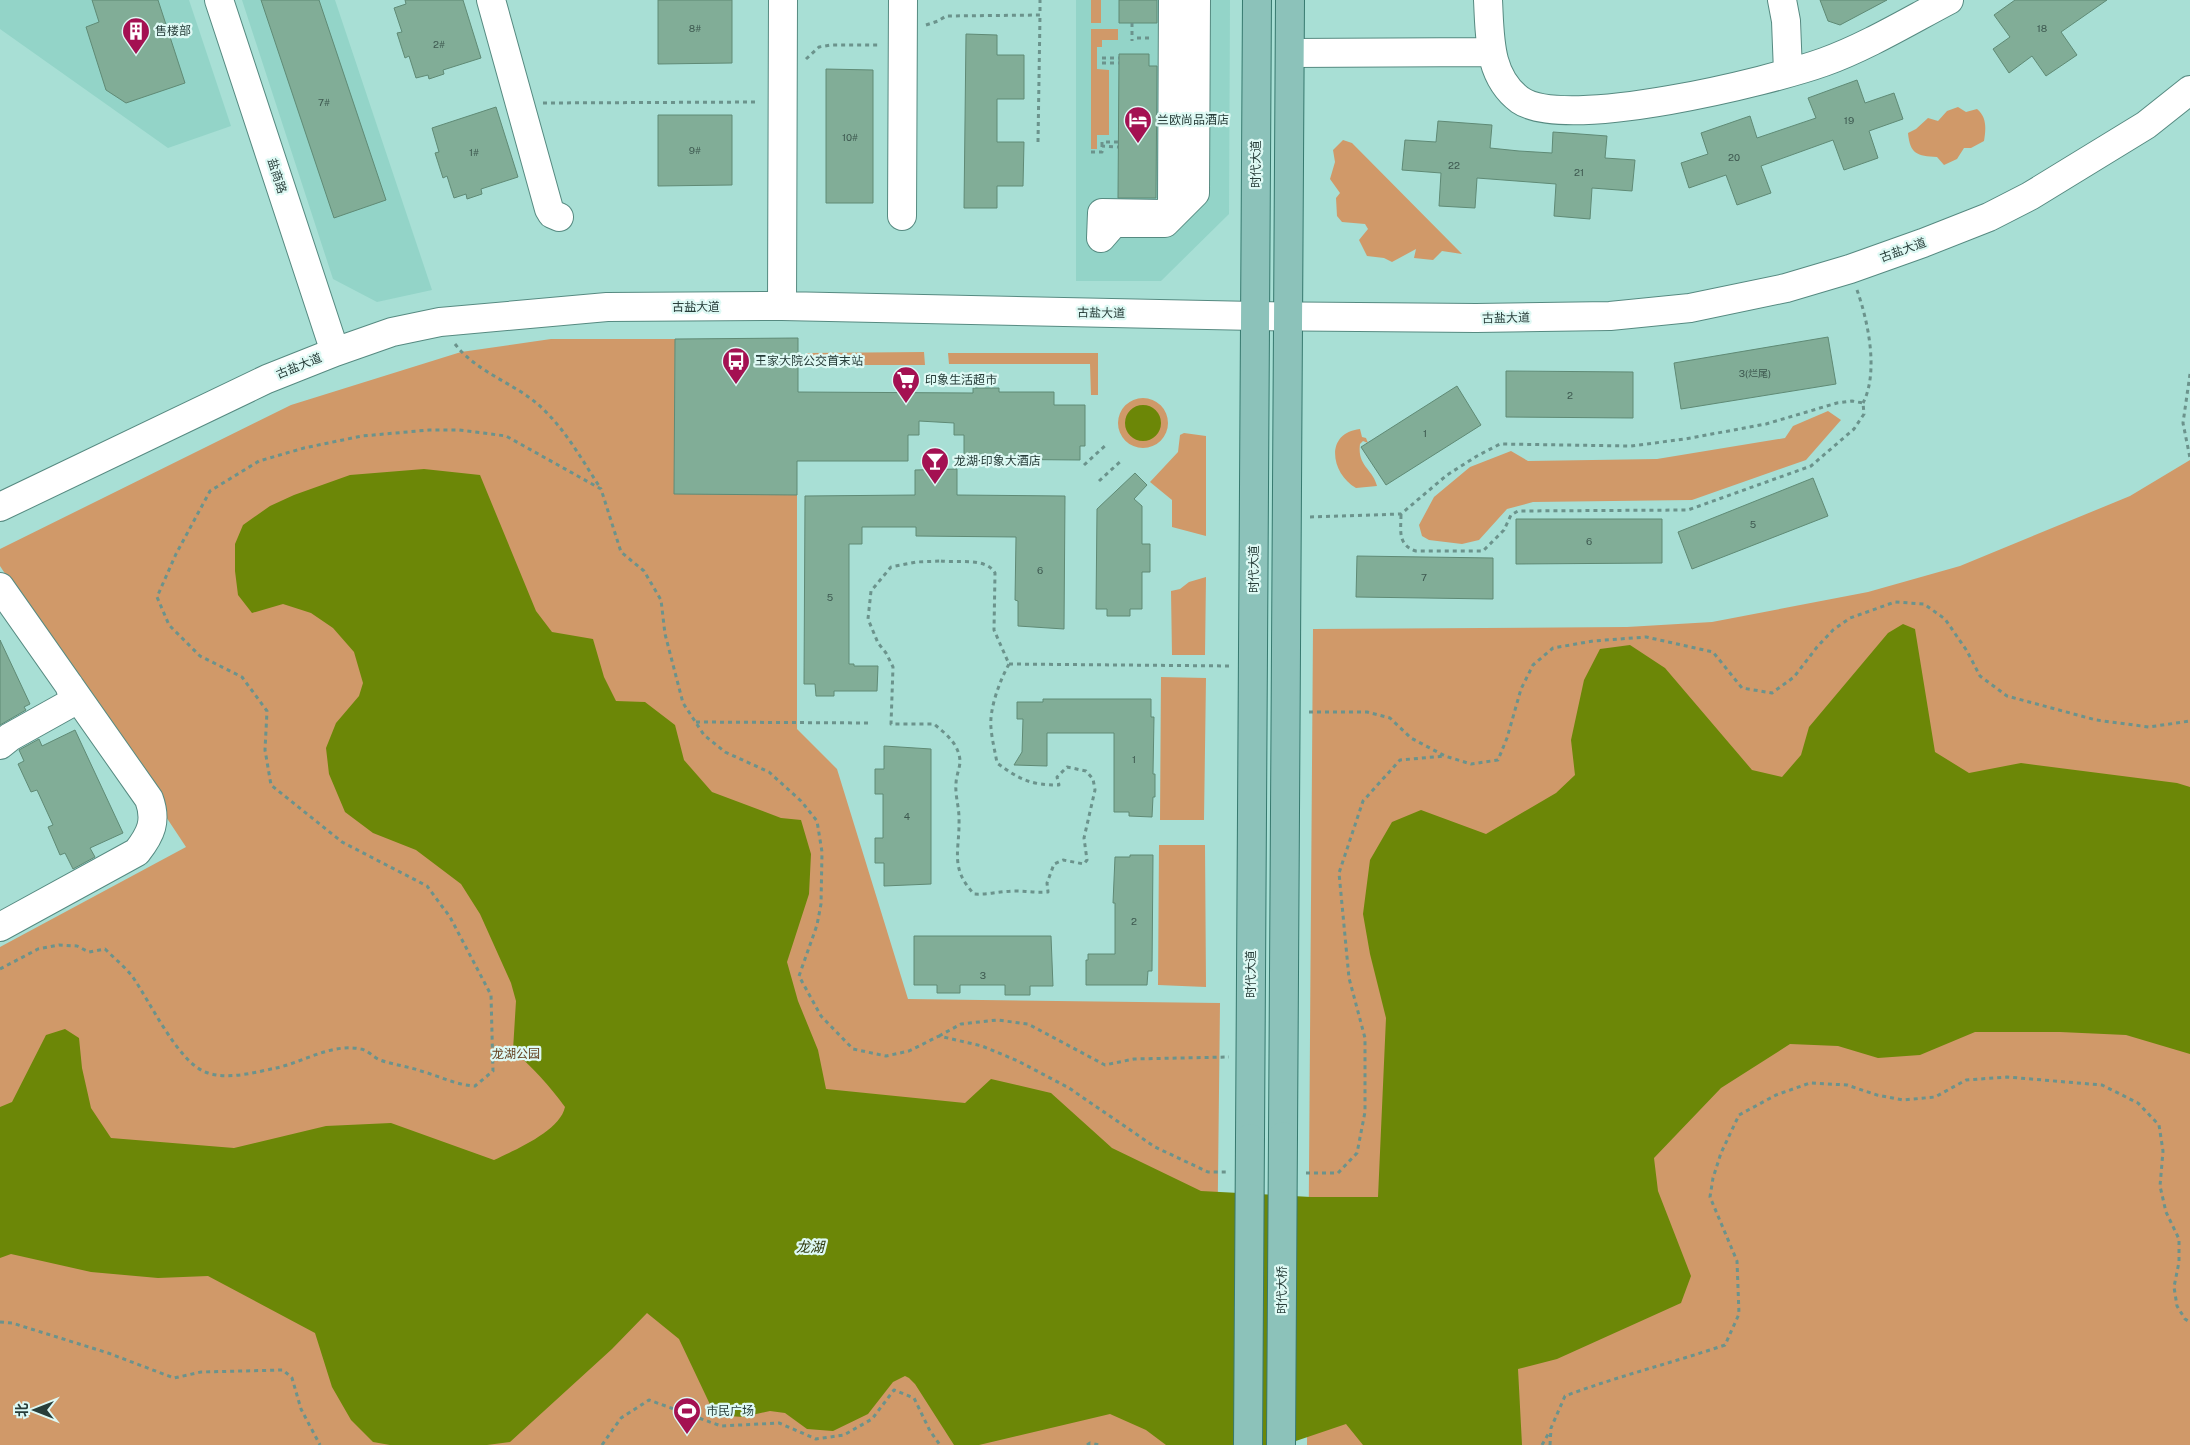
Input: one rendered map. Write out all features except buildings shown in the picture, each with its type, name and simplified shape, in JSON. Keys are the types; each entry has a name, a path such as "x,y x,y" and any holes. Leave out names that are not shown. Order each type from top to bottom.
{"main road":[{"name":"时代大道","path":"1248,1445 1257,0"},
{"path":"1286,712 1290,0"},
{"name":"时代大桥","path":"1281,1445 1286,712"}],"street":[{"name":"盐商路","path":"219,0 335,352"},
{"path":"491,0 549,209 552,214 559,217"},
{"path":"782,306 784,0"},
{"path":"902,216 904,0"},
{"path":"1173,0 1172,205 1164,214 1102,214 1102,238 1114,223 1165,223 1195,193 1196,0"},
{"path":"1488,0 1491,52 1502,82 1532,106 1553,109 1594,109 1663,102 1698,96 1788,72 1824,62 1889,32 1949,0"},
{"path":"1782,0 1786,21 1788,72"},
{"path":"1290,52 1491,52"},
{"name":"古盐大道","path":"0,507 226,398 335,352 392,332 440,322 607,307 782,306 1255,316 1476,318 1627,314 1690,308 1786,288 1850,269 1980,220 2030,196 2146,125 2190,90"},
{"path":"0,587 149,799 153,810 154,822 150,834 137,852 0,927"},
{"path":"0,746 10,736 71,703 72,696 69,685"}],"path":[{"path":"1038,142 1040,15"},
{"path":"1132,23 1132,41"},
{"path":"1102,58 1119,58"},
{"path":"1102,63 1119,63"},
{"path":"520,103 783,102"},
{"path":"1091,152 1102,152 1102,142 1118,144"},
{"path":"1401,514 1401,539 1408,549 1416,552 1483,551 1504,530 1511,515 1518,511 1688,510 1811,466 1854,428 1864,414 1863,403 1868,393 1872,376 1865,314 1850,269"},
{"path":"440,322 461,352 497,379 530,398 558,424 601,489 621,552 644,572 661,600 665,634 683,703 704,735 725,752 769,772 801,801 817,821 822,852 821,904 817,925 799,976 821,1016 853,1049 886,1056 909,1051 961,1024 997,1020 1028,1024 1105,1065 1134,1059 1251,1056"},
{"path":"2190,374 2183,423 2190,458"},
{"path":"1287,517 1401,514 1447,475 1500,444 1631,446 1685,439 1766,424 1837,403 1852,401 1863,403"},
{"path":"0,969 38,949 59,945 77,946 89,952 105,949 130,974 176,1046 191,1063 208,1073 227,1075 252,1073 282,1066 335,1049 362,1049 377,1059 397,1066 418,1070 463,1086 475,1086 494,1071 491,996 450,917 427,886 342,842 271,785 265,750 267,711 242,677 200,656 169,625 157,597 176,554 210,491 259,461 304,448 362,436 429,430 459,430 506,436 601,489"},
{"path":"1084,465 1107,444"},
{"path":"1099,481 1122,460"},
{"path":"916,562 974,563 992,567 996,581 994,630 1009,664 1002,675 996,694 990,726 997,763 1027,782 1040,785 1059,785 1058,777 1067,766 1086,771 1093,779 1095,790 1084,838 1087,860 1084,864 1063,860 1054,864 1047,883 1048,892 1014,891 987,895 974,894 965,884 956,859 959,828 955,783 960,761 955,745 950,737 934,724 891,724 893,667 878,643 868,620 871,591 891,567 916,562"},
{"path":"1286,712 1367,712 1390,718 1411,738 1445,756 1471,764 1498,760 1507,738 1521,689 1532,665 1553,648 1593,641 1646,637 1713,652 1742,688 1772,693 1794,677 1817,646 1833,630 1850,618 1895,602 1924,604 1945,619 1967,651 1980,676 2007,696 2096,720 2148,727 2190,721"},
{"path":"1009,664 1253,667"},
{"path":"696,722 872,723"},
{"path":"1338,1173 1357,1153 1365,1112 1365,1038 1348,978 1339,873 1363,801 1400,760 1445,756"},
{"path":"939,1036 982,1046 1018,1061 1069,1088 1155,1147 1208,1172"},
{"path":"1542,1445 1565,1396 1615,1377 1693,1356 1725,1345 1739,1314 1737,1261 1710,1197 1713,1178 1721,1153 1739,1115 1776,1095 1810,1083 1847,1086 1877,1096 1904,1100 1935,1097 1966,1080 2006,1077 2102,1085 2138,1103 2159,1125 2163,1151 2160,1186 2166,1212 2179,1239 2179,1262 2174,1287 2177,1306 2190,1322"},
{"path":"0,1322 12,1323 108,1353 174,1378 201,1372 283,1370 292,1378 301,1409 320,1445"},
{"path":"602,1445 621,1418 649,1400 722,1426 779,1423 816,1439 844,1435 872,1419 894,1390 914,1398 930,1432 940,1445"},
{"path":"1550,1445 1551,1428"},
{"path":"1086,1445 1090,1443 1100,1445"}],"shaded area":[{"path":"0,0 189,0 231,126 168,148 0,29"},
{"path":"242,0 335,0 432,290 377,302 333,279"},
{"path":"1076,0 1230,0 1229,214 1161,281 1076,281"}],"green space":[{"path":"1091,0 1101,0 1101,23 1091,23"},
{"path":"1091,29 1118,29 1118,40 1102,40 1102,47 1097,47 1097,69 1109,70 1109,135 1097,135 1097,149 1091,149"},
{"path":"1958,107 1966,112 1977,109 1980,112 1985,123 1984,141 1971,148 1964,148 1957,159 1944,165 1937,157 1920,155 1913,150 1908,133 1916,129 1928,118 1938,121 1947,111"},
{"path":"1343,140 1352,143 1462,254 1442,251 1433,260 1414,258 1416,249 1392,262 1384,258 1367,256 1359,240 1368,229 1365,224 1342,222 1337,216 1336,198 1340,193 1330,179 1335,162 1333,150"},
{"name":"龙湖公园","path":"551,339 675,339 674,494 797,493 797,729 837,769 908,999 1220,1003 1215,1445 0,1445 0,947 186,847 0,566 0,549 291,405 461,352"},
{"path":"924,352 925,365 808,365 804,361 807,353"},
{"path":"948,353 1098,353 1098,395 1091,395 1090,364 949,364"},
{"path":"1148,398 1161,405 1167,413 1167,433 1161,441 1153,447 1138,448 1125,441 1119,433 1118,418 1125,405 1133,399"},
{"path":"1828,411 1841,420 1806,460 1692,500 1533,502 1507,509 1479,540 1462,544 1429,540 1422,536 1419,525 1434,497 1470,467 1511,451 1528,461 1657,459 1785,438 1793,426"},
{"path":"1360,429 1362,437 1366,438 1368,443 1363,441 1360,444 1361,457 1377,486 1356,488 1348,482 1337,464 1336,446 1341,438 1348,432"},
{"path":"1184,433 1206,436 1206,536 1172,527 1172,500 1150,482 1178,452 1180,435"},
{"path":"2190,460 2190,1445 1307,1445 1313,629 1627,627 1712,622 1868,592 1960,566 2130,496"},
{"path":"1206,577 1205,655 1172,655 1171,591 1180,589 1189,582"},
{"path":"1161,677 1206,678 1204,820 1160,820"},
{"path":"1159,845 1205,845 1206,987 1158,985"}],"water":[{"path":"1143,405 1150,406 1156,410 1160,416 1160,430 1156,436 1150,440 1143,441 1136,440 1130,436 1126,430 1125,423 1126,416 1130,410 1136,406"},
{"name":"龙湖","path":"424,469 480,475 536,611 552,632 593,639 604,677 616,701 645,702 675,725 684,760 712,792 781,818 801,820 811,854 809,894 787,962 798,1001 818,1050 826,1089 965,1103 991,1079 1051,1093 1112,1148 1201,1191 1311,1197 1378,1197 1386,1018 1370,954 1363,914 1370,860 1392,822 1421,810 1486,834 1556,793 1575,775 1571,740 1584,680 1600,649 1630,645 1665,668 1752,770 1782,777 1801,755 1809,727 1888,633 1903,624 1915,629 1935,752 1969,773 2021,763 2177,783 2190,787 2190,1054 2126,1035 2060,1032 1975,1032 1920,1055 1878,1058 1838,1046 1790,1044 1721,1088 1654,1158 1658,1191 1691,1276 1681,1303 1557,1359 1518,1369 1522,1445 1363,1445 1346,1424 1284,1445 1166,1445 1146,1430 1110,1414 979,1445 954,1445 915,1384 905,1376 893,1382 868,1414 833,1431 807,1429 785,1413 770,1411 743,1417 715,1415 679,1339 647,1313 612,1349 510,1442 487,1445 390,1445 373,1442 351,1420 332,1387 315,1333 208,1276 158,1278 91,1272 11,1254 0,1258 0,1107 12,1102 46,1035 65,1029 79,1038 82,1068 91,1108 111,1138 234,1148 326,1126 391,1123 494,1160 536,1139 555,1124 561,1116 565,1107 540,1077 513,1050 516,1001 511,983 480,914 461,884 416,850 373,833 345,812 329,774 326,748 336,723 359,696 363,683 354,652 333,628 311,613 283,604 252,613 238,595 235,571 235,544 243,525 270,506 294,495 350,475"}],"place":[{"name":"售楼部","path":"136,55"},
{"name":"兰欧尚品酒店","path":"1138,144"},
{"name":"王家大院公交首末站","path":"736,385"},
{"name":"印象生活超市","path":"906,404"},
{"name":"龙湖·印象大酒店","path":"935,485"},
{"name":"市民广场","path":"687,1435"}]}
